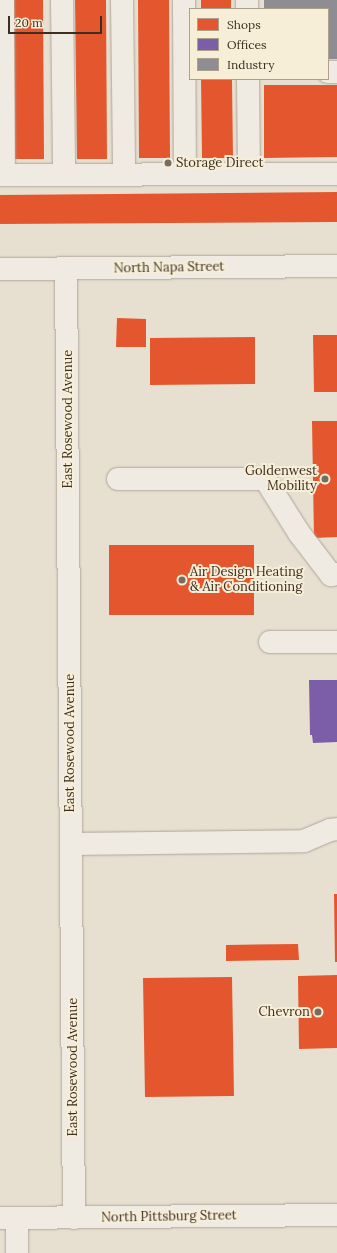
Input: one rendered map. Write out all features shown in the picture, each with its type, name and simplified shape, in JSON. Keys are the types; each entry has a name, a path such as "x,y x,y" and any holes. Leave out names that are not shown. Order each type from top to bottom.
{"street":[{"path":"3,0 2,175 337,174"},
{"path":"62,0 64,175"},
{"path":"122,0 124,174"},
{"path":"184,0 185,174"},
{"path":"248,80 249,174"},
{"name":"North Napa Street","path":"0,269 337,266"},
{"name":"East Rosewood Avenue","path":"66,269 74,1218"},
{"path":"118,479 265,479 300,533 331,574 337,574"},
{"path":"270,642 337,642"},
{"path":"71,844 304,840 330,830 337,829"},
{"name":"North Pittsburg Street","path":"9,1218 337,1215"},
{"path":"9,1218 17,1253"}],"building: Shops":[{"path":"13,0 43,0 44,159 15,159"},
{"path":"75,0 106,0 107,159 77,159"},
{"path":"138,0 169,0 170,158 139,158"},
{"path":"201,0 231,0 231,8 201,8"},
{"path":"201,80 232,80 233,158 202,158"},
{"path":"264,85 337,85 337,157 264,158"},
{"path":"337,192 337,222 0,224 0,195"},
{"path":"117,318 146,319 146,347 116,347"},
{"path":"313,335 337,335 337,392 314,392"},
{"path":"255,337 255,384 150,385 150,338"},
{"name":"Goldenwest Mobility","path":"312,421 337,421 337,537 314,538"},
{"name":"Air Design Heating & Air Conditioning","path":"109,545 254,545 254,615 109,615"},
{"path":"334,894 337,894 337,962 335,962"},
{"path":"298,944 299,960 226,961 226,945"},
{"name":"Chevron","path":"337,975 337,1048 299,1049 298,976"},
{"path":"232,977 234,1096 145,1097 143,978"}],"building: Offices":[{"path":"309,680 337,680 337,742 313,743 312,735 310,735"}],"building: Industry":[{"path":"264,0 337,0 337,59 329,59 329,8 264,8"}],"place":[{"name":"Storage Direct","path":"168,163"},
{"name":"Goldenwest Mobility","path":"325,479"},
{"name":"Air Design Heating & Air Conditioning","path":"182,580"},
{"name":"Chevron","path":"318,1012"}]}
